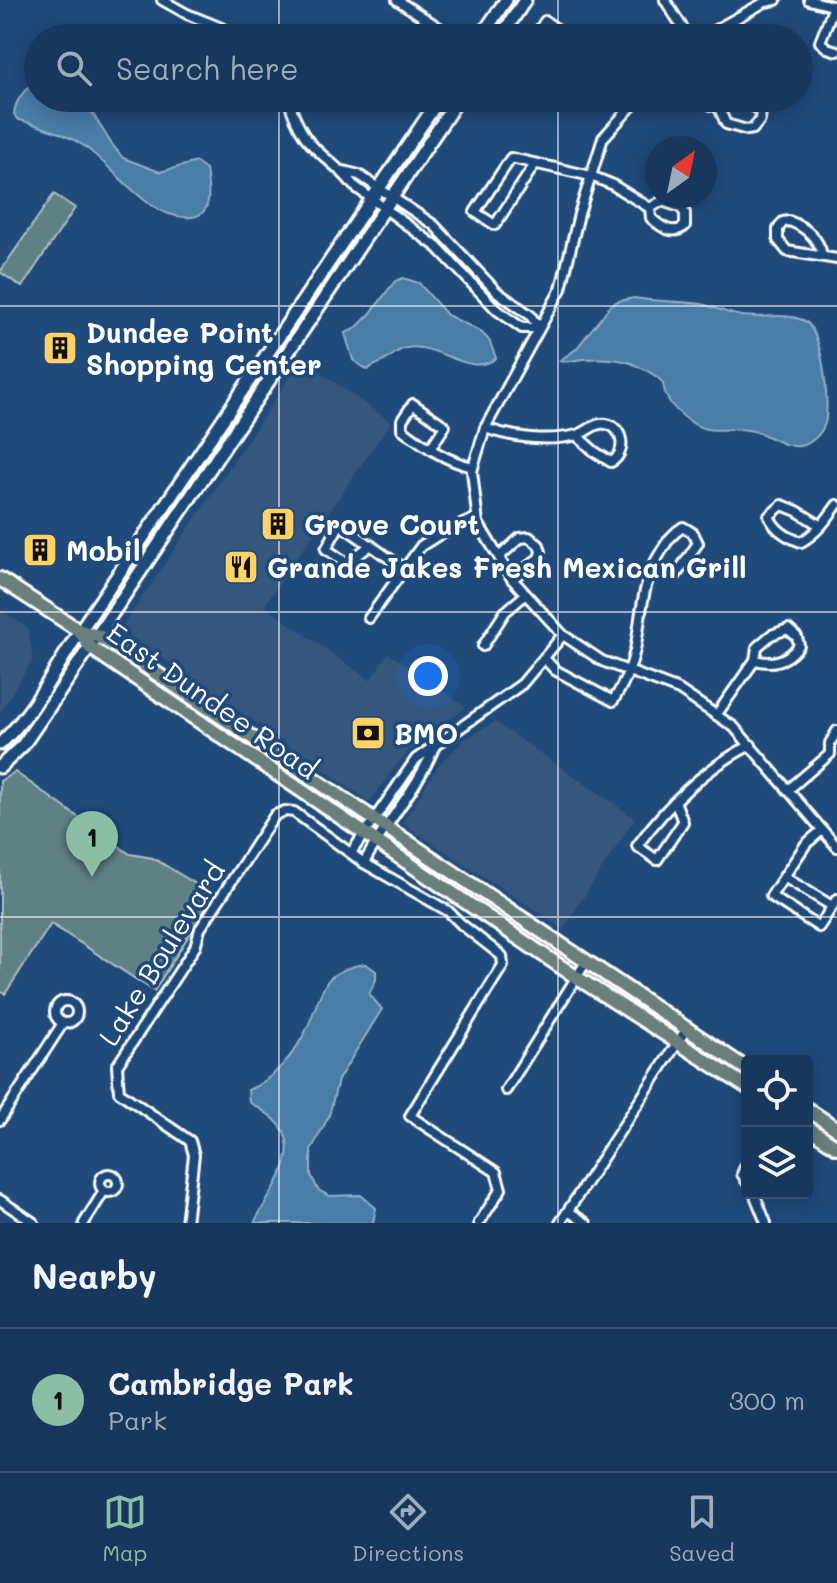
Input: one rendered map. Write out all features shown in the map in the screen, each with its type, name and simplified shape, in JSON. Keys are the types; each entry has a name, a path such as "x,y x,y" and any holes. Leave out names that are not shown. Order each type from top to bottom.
{"main road":[{"path":"490,24 506,0"},
{"path":"509,24 525,0"},
{"path":"387,193 432,112"},
{"path":"0,767 23,745 98,636 387,193 448,112"},
{"path":"0,744 15,730 80,631 379,205"},
{"path":"0,579 80,631"},
{"name":"East Dundee Road","path":"80,631 98,636 741,1065"},
{"name":"East Dundee Road","path":"80,631 90,647 576,977 741,1083"},
{"path":"813,1113 837,1129"},
{"path":"813,1131 837,1147"}],"street":[{"path":"162,0 212,24"},
{"path":"397,0 434,24"},
{"path":"665,0 680,24"},
{"path":"726,24 765,2 776,0"},
{"path":"809,0 835,6 820,42 837,51"},
{"path":"293,112 311,145 343,171 353,185 437,247 497,310 522,328 539,328"},
{"path":"626,112 603,138 561,289 485,428 473,467 477,518 512,579 563,635 602,661 679,690 717,714 751,745 837,847"},
{"path":"721,112 726,124 747,130 753,129 761,112"},
{"path":"535,164 495,225 475,212 511,158 591,176 645,205"},
{"path":"343,171 359,175 444,234 497,292 530,315 539,328"},
{"path":"662,201 680,207 685,213 685,226 679,231 663,227 651,218 650,208 662,201"},
{"path":"822,255 818,242 807,230 789,221 783,222 778,229 778,240 787,251 803,256 822,255 837,259"},
{"path":"430,449 445,426 413,404 402,420 402,429 430,449 451,463 473,467"},
{"path":"485,428 507,436 561,439 593,425 610,425 619,433 623,448 618,459 611,462 576,435"},
{"path":"821,526 782,505 769,516 773,526 801,542 814,534 821,526 837,505"},
{"path":"369,618 421,546 477,518"},
{"path":"371,545 347,563 326,549 340,524 371,545 403,568"},
{"path":"545,659 555,670 613,701 635,652 643,591 653,564 674,532 683,527 693,533 698,543 676,575 653,564"},
{"path":"499,557 520,538 529,537 539,545 539,558 512,579"},
{"path":"483,646 505,612 525,595"},
{"path":"717,714 755,660 757,647 771,635 788,629 799,640 796,650 786,659 776,662 755,660"},
{"path":"351,853 416,759 522,684 563,635"},
{"path":"788,790 834,755 830,743 837,731"},
{"path":"675,801 683,822 657,860 637,846 662,812 675,801 721,764 751,745"},
{"path":"364,863 427,766 434,747"},
{"name":"Lake Boulevard","path":"186,1223 194,1155 190,1141 119,1092 117,1066 195,947 200,929 275,815 285,811 294,812 364,863 448,911 502,956 503,965 410,1116 496,1172 501,1189 479,1223"},
{"path":"784,877 835,902 819,927 771,896 806,844 821,831"},
{"path":"506,1090 586,962"},
{"path":"0,1120 63,1023"},
{"path":"560,1223 687,1028"},
{"path":"84,1223 104,1191"},
{"path":"756,1199 766,1223"},
{"path":"0,1200 34,1223"},
{"path":"568,1211 586,1223"}],"shaded area":[{"path":"24,93 24,112 92,112 123,158 160,172 196,162 206,170 209,191 204,211 192,217 161,211 133,191 81,144 17,119 14,114"},
{"path":"403,278 419,283 447,315 480,331 489,340 496,358 476,364 430,350 406,348 368,370 353,360 345,333 355,329 395,281"},
{"path":"634,298 701,304 742,316 788,316 803,320 816,337 826,384 825,423 821,431 807,444 794,446 746,429 701,428 673,407 663,383 648,371 619,360 559,361 576,349 611,305"},
{"path":"302,359 391,422 264,606 370,680 388,653 466,707 412,748 370,802 121,629"},
{"path":"0,609 28,628 33,659 0,713"},
{"path":"495,722 635,818 563,929 402,823 440,763 465,739"},
{"path":"366,964 376,971 376,980 369,994 382,1009 338,1080 329,1116 311,1150 311,1175 318,1190 329,1196 361,1195 376,1208 373,1223 254,1223 282,1172 288,1145 284,1132 275,1120 249,1102 248,1090 275,1073 290,1056 310,1023 330,978"}],"green space":[{"path":"54,194 75,208 22,287 0,272"},
{"path":"15,772 130,854 153,858 214,895 154,991 51,924 5,994 0,991 0,781"}],"place":[{"name":"Dundee Point Shopping Center","path":"60,348"},
{"name":"Grove Court","path":"278,524"},
{"name":"Mobil","path":"40,550"},
{"name":"Grande Jakes Fresh Mexican Grill","path":"241,567"},
{"name":"BMO","path":"368,733"},
{"name":"Cambridge Park","path":"92,877"}]}
